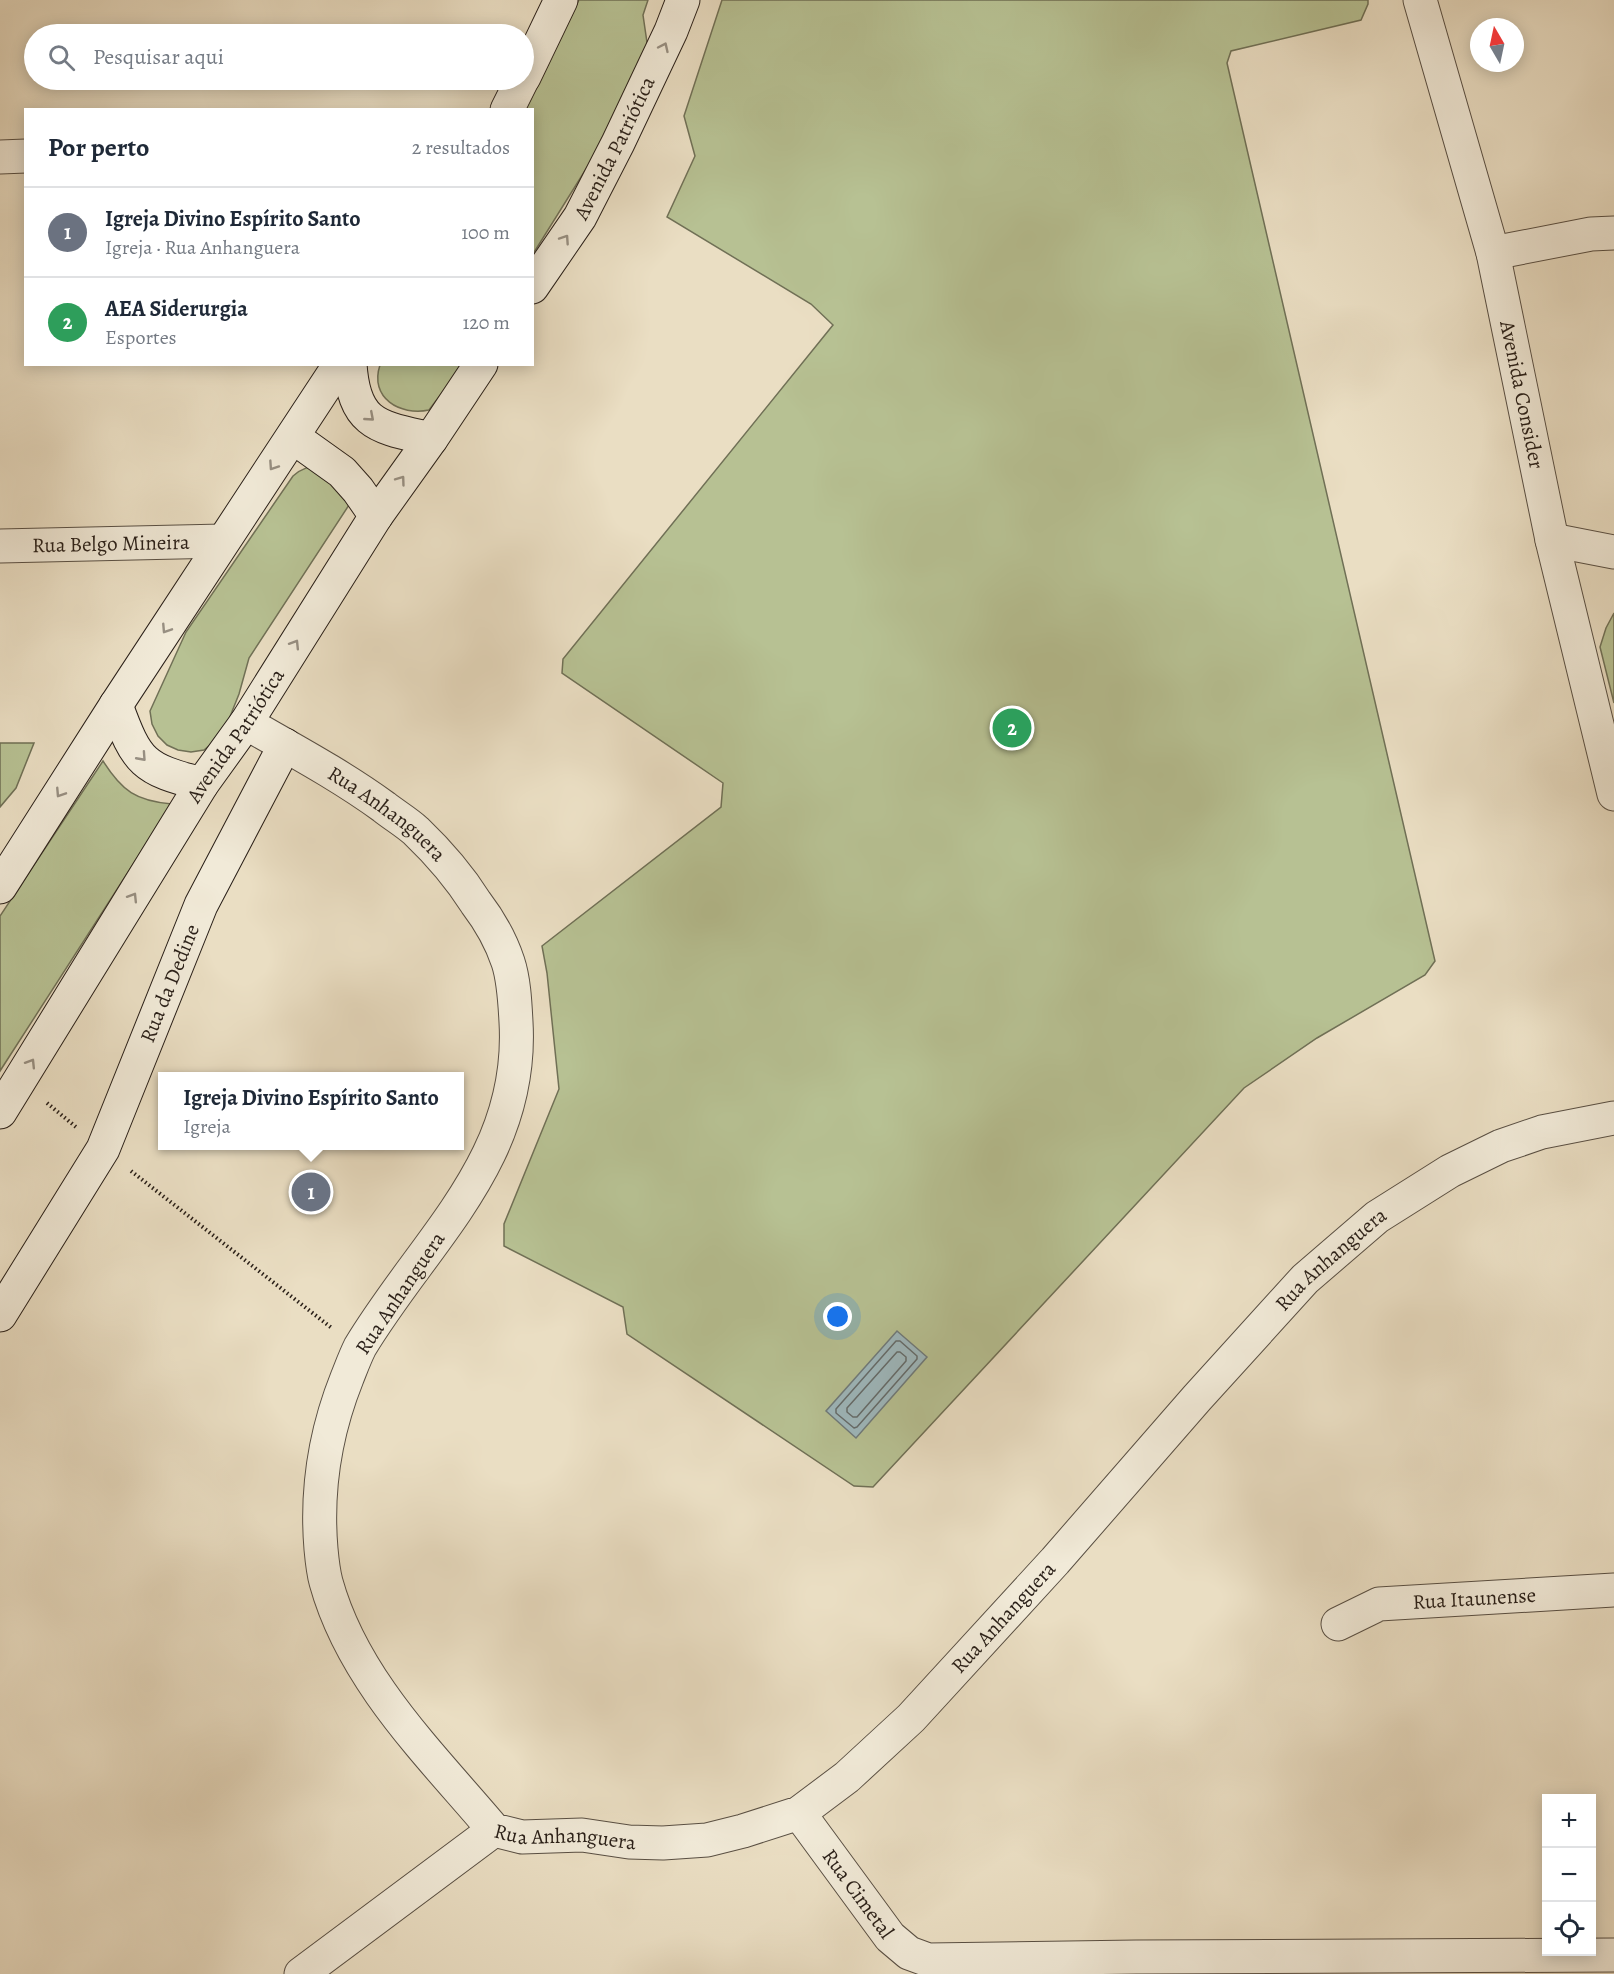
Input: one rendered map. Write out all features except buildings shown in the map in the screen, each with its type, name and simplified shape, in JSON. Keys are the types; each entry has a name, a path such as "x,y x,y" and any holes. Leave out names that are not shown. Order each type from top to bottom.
{"street":[{"path":"534,55 561,0"},
{"name":"Avenida Patriótica","path":"534,285 591,196 638,102 683,0"},
{"name":"Avenida Consider","path":"1420,0 1492,254 1552,540 1614,794"},
{"path":"508,108 517,90"},
{"path":"0,157 24,156"},
{"path":"1492,254 1591,234 1614,233"},
{"path":"0,887 116,705 339,366"},
{"path":"350,366 353,387 358,402 367,417 391,430 431,439"},
{"name":"Avenida Patriótica","path":"0,1112 202,784 246,723 376,516 480,366"},
{"path":"293,437 342,472 376,516"},
{"path":"1552,540 1614,552"},
{"name":"Rua Belgo Mineira","path":"0,546 223,541"},
{"path":"116,705 130,742 140,758 161,773 202,784"},
{"name":"Rua Anhanguera","path":"246,723 358,788 414,829 457,874 488,920 508,962 516,1008 518,1049 513,1086 505,1117 477,1177 359,1349 337,1404 324,1455 319,1527 326,1581 338,1617 373,1685 494,1830 522,1838 582,1835 629,1842 663,1843 707,1840 799,1813 847,1777 911,1718 1055,1561 1197,1398 1305,1279 1377,1217 1450,1171 1501,1146 1542,1132 1614,1118"},
{"name":"Rua da Dedine","path":"0,1315 103,1149 201,905 285,745"},
{"name":"Rua Itaunense","path":"1338,1624 1379,1604 1614,1590"},
{"name":"Rua Cimetal","path":"799,1813 890,1937 909,1953 928,1960 1614,1954"},
{"path":"301,1974 494,1830"}],"path":[{"path":"20,1081 103,1149 359,1349"}],"green space":[{"path":"579,0 648,0 643,15 649,56 596,153 534,252 534,108 524,108"},
{"path":"722,0 1368,0 1361,20 1231,51 1227,63 1435,961 1425,975 1317,1038 1244,1088 873,1487 854,1486 627,1334 623,1307 504,1246 504,1224 559,1089 542,946 721,807 723,783 562,673 563,659 833,325 811,304 667,217 695,156 684,116"},
{"path":"380,366 462,366 429,410 408,410 390,402 379,387"},
{"path":"322,465 349,505 249,658 239,694 223,734 204,750 191,752 167,745 158,736 152,724 150,711 186,632 293,476 306,468"},
{"path":"1614,613 1614,703 1600,647"},
{"path":"0,743 34,743 16,788 0,807"},
{"path":"103,761 117,780 131,793 159,803 172,804 0,1071 0,916"}],"water":[{"path":"897,1331 927,1357 856,1438 826,1411"}],"place":[{"name":"AEA Siderurgia","path":"1012,728"},
{"name":"Igreja Divino Espírito Santo","path":"311,1192"}]}
